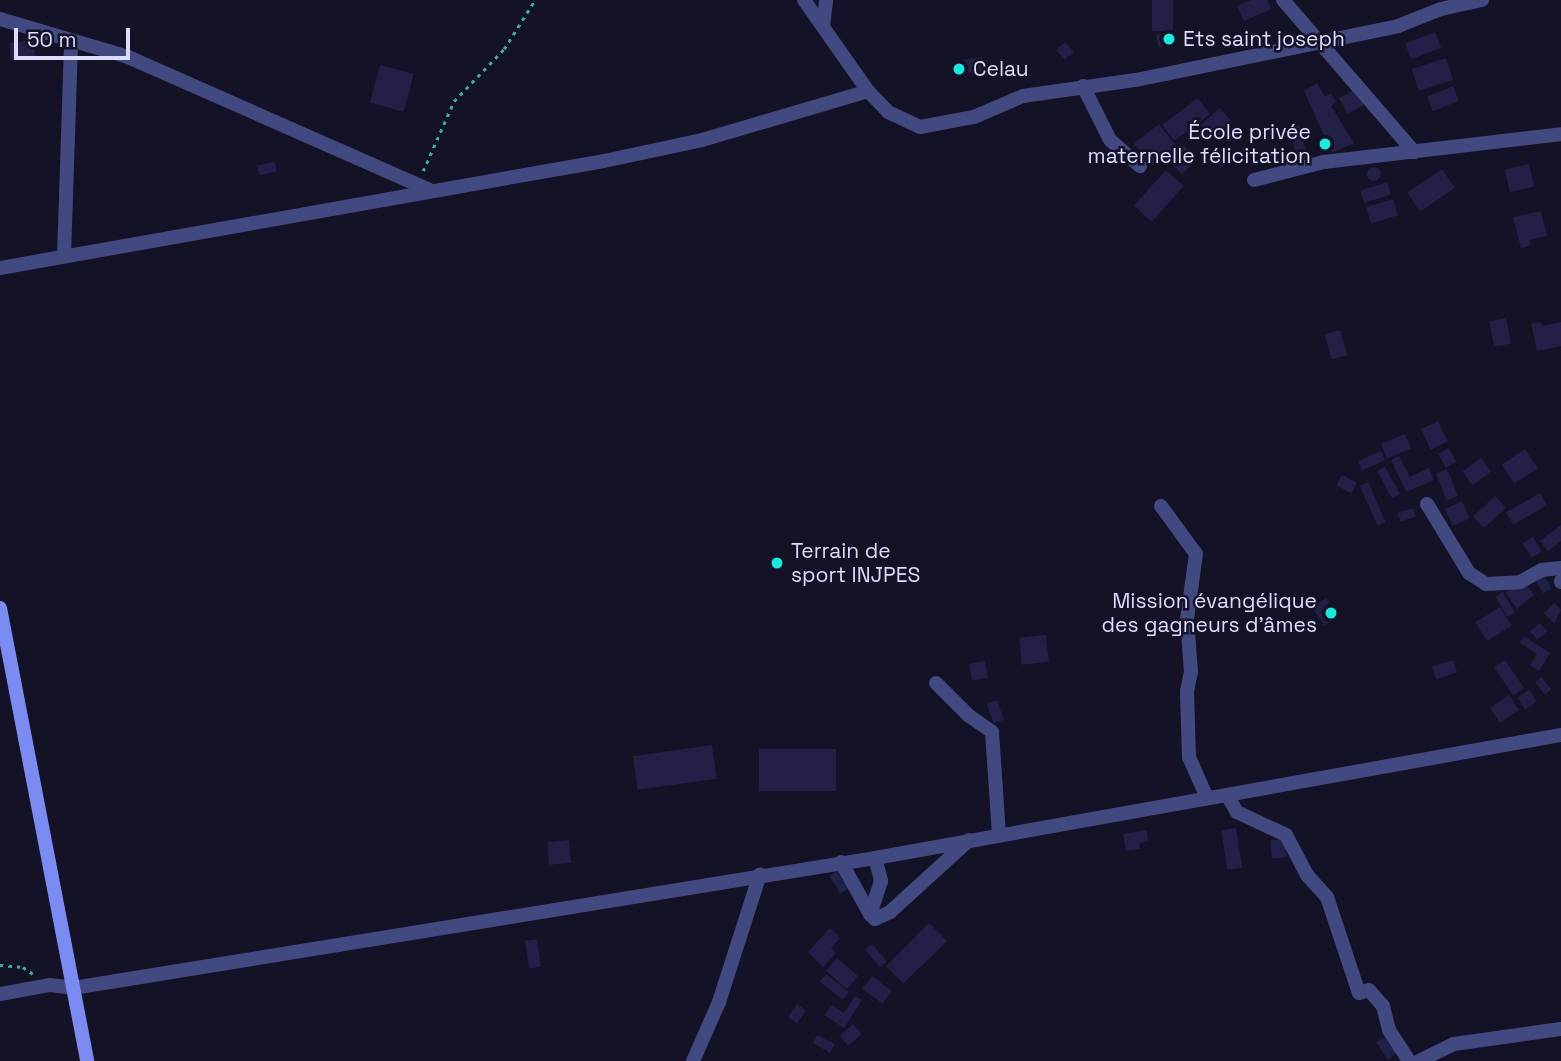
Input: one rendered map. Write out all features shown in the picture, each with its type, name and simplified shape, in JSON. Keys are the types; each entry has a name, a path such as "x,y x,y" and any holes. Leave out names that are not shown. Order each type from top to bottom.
{"street":[{"path":"804,0 868,91 888,111 920,127 974,117 1023,96 1136,80 1398,26 1441,9 1482,0"},
{"path":"823,26 826,0"},
{"path":"1283,0 1414,152"},
{"path":"0,19 128,57 423,187"},
{"path":"64,256 71,40"},
{"path":"1083,86 1110,140 1140,166"},
{"path":"3,270 423,187 702,140 868,91"},
{"path":"1254,180 1324,162 1561,134"},
{"path":"1427,504 1469,573 1486,584 1520,582 1542,570 1561,568"},
{"path":"1161,506 1196,554 1187,619 1191,672 1187,691 1189,757 1207,798"},
{"path":"0,608 87,1061"},
{"path":"936,683 968,715 992,732 999,836"},
{"path":"0,994 50,985 73,989 760,874 875,858 1561,735"},
{"path":"1227,795 1237,812 1274,828 1290,842 1307,876 1327,897 1359,993 1369,990 1383,1006 1389,1030 1409,1061"},
{"path":"841,862 875,919 890,912 970,840"},
{"path":"870,914 881,881 875,858"},
{"path":"693,1061 719,1002 760,874"},
{"path":"1419,1061 1454,1044 1561,1029"}],"path":[{"path":"423,187 454,101 504,49 535,0"},
{"path":"0,965 23,967 50,985"}],"building":[{"path":"1152,0 1173,0 1173,31 1152,31"},
{"path":"1251,0 1267,0 1271,9 1244,21 1237,6"},
{"path":"1173,32 1175,45 1158,47 1156,35"},
{"path":"1435,32 1441,48 1411,59 1405,43"},
{"path":"33,40 35,57 11,60 9,43"},
{"path":"1065,42 1074,52 1065,60 1056,50"},
{"path":"982,57 984,71 954,75 952,61"},
{"path":"1446,58 1453,80 1419,91 1412,69"},
{"path":"380,65 414,74 404,112 370,103"},
{"path":"1317,83 1325,97 1331,93 1336,102 1331,106 1354,143 1332,153 1304,91"},
{"path":"1453,86 1459,101 1433,111 1427,96"},
{"path":"1356,89 1364,105 1347,114 1339,98"},
{"path":"1198,98 1210,114 1174,141 1162,125"},
{"path":"1220,108 1233,123 1213,140 1200,125"},
{"path":"1159,124 1176,146 1151,166 1134,144"},
{"path":"1299,125 1307,158 1298,160 1289,127"},
{"path":"1182,144 1197,160 1182,174 1167,158"},
{"path":"1219,148 1230,159 1221,169 1210,157"},
{"path":"275,162 277,172 259,175 257,165"},
{"path":"1529,164 1534,186 1510,192 1505,170"},
{"path":"1374,167 1379,169 1379,179 1374,181 1369,179 1367,174 1369,169"},
{"path":"1442,169 1455,188 1420,212 1407,192"},
{"path":"1166,170 1184,186 1152,222 1134,206"},
{"path":"1387,182 1391,194 1364,203 1360,191"},
{"path":"1393,199 1398,215 1371,223 1366,207"},
{"path":"1541,211 1547,236 1529,240 1530,246 1521,248 1513,217"},
{"path":"1506,318 1511,344 1494,347 1489,321"},
{"path":"1541,322 1542,326 1561,322 1561,346 1537,351 1531,324"},
{"path":"1340,330 1347,355 1332,359 1325,334"},
{"path":"1438,421 1448,442 1431,450 1421,429"},
{"path":"1405,434 1411,449 1387,459 1381,444"},
{"path":"1449,448 1456,462 1446,468 1438,453"},
{"path":"1525,449 1538,468 1515,484 1502,465"},
{"path":"1381,451 1385,460 1362,470 1358,461"},
{"path":"1399,456 1410,477 1429,468 1434,480 1406,492 1391,460"},
{"path":"1481,458 1491,472 1472,485 1462,472"},
{"path":"1385,467 1400,494 1392,498 1377,471"},
{"path":"1447,469 1458,496 1447,500 1436,473"},
{"path":"1342,475 1357,483 1351,494 1336,486"},
{"path":"1368,482 1386,522 1378,526 1360,486"},
{"path":"1540,493 1547,505 1513,525 1506,512"},
{"path":"1495,496 1506,508 1484,528 1473,516"},
{"path":"1462,501 1470,518 1453,526 1445,509"},
{"path":"1413,508 1416,517 1401,522 1398,513"},
{"path":"1561,525 1561,541 1548,551 1540,541"},
{"path":"1533,537 1542,552 1531,558 1523,543"},
{"path":"1543,573 1552,589 1543,594 1534,578"},
{"path":"1525,583 1534,595 1517,609 1505,592"},
{"path":"1503,592 1515,613 1507,617 1495,596"},
{"path":"1326,598 1338,616 1324,626 1312,608"},
{"path":"1554,603 1561,610 1554,624 1544,613"},
{"path":"1500,607 1512,626 1487,641 1475,622"},
{"path":"1540,623 1547,631 1537,640 1530,632"},
{"path":"1046,635 1049,662 1022,665 1019,638"},
{"path":"1524,636 1550,653 1539,671 1530,665 1537,654 1520,643"},
{"path":"1453,660 1457,672 1436,679 1432,667"},
{"path":"1505,660 1524,688 1513,695 1494,667"},
{"path":"985,661 988,678 972,681 969,664"},
{"path":"1541,677 1551,689 1545,694 1535,682"},
{"path":"1529,690 1537,702 1525,709 1517,698"},
{"path":"1509,695 1519,710 1500,723 1490,708"},
{"path":"997,700 1004,720 993,723 987,704"},
{"path":"712,745 717,779 638,790 633,756"},
{"path":"759,749 836,749 836,791 759,791"},
{"path":"1236,828 1242,868 1227,870 1221,830"},
{"path":"1147,830 1148,841 1139,843 1140,849 1126,851 1123,834"},
{"path":"1285,839 1287,857 1272,858 1270,841"},
{"path":"569,840 571,863 549,865 547,842"},
{"path":"837,871 848,889 840,894 829,876"},
{"path":"929,923 947,941 904,984 886,966"},
{"path":"830,928 840,938 831,948 836,953 823,967 808,952"},
{"path":"537,939 541,967 529,968 525,941"},
{"path":"872,944 887,962 880,967 865,950"},
{"path":"837,958 858,976 847,989 826,971"},
{"path":"826,974 849,992 843,1000 820,982"},
{"path":"872,976 892,991 882,1004 862,989"},
{"path":"855,996 862,1000 844,1028 824,1015 832,1005 844,1013"},
{"path":"797,1004 806,1010 797,1023 788,1017"},
{"path":"853,1024 862,1034 848,1046 840,1036"},
{"path":"817,1035 835,1044 830,1053 813,1043"},
{"path":"1386,1036 1398,1052 1388,1060 1376,1042"}],"place":[{"name":"Ets saint joseph","path":"1169,39"},
{"name":"Celau","path":"959,69"},
{"name":"École privée maternelle félicitation","path":"1325,144"},
{"name":"Terrain de sport INJPES","path":"777,563"},
{"name":"Mission évangélique des gagneurs d'âmes","path":"1331,613"}]}
